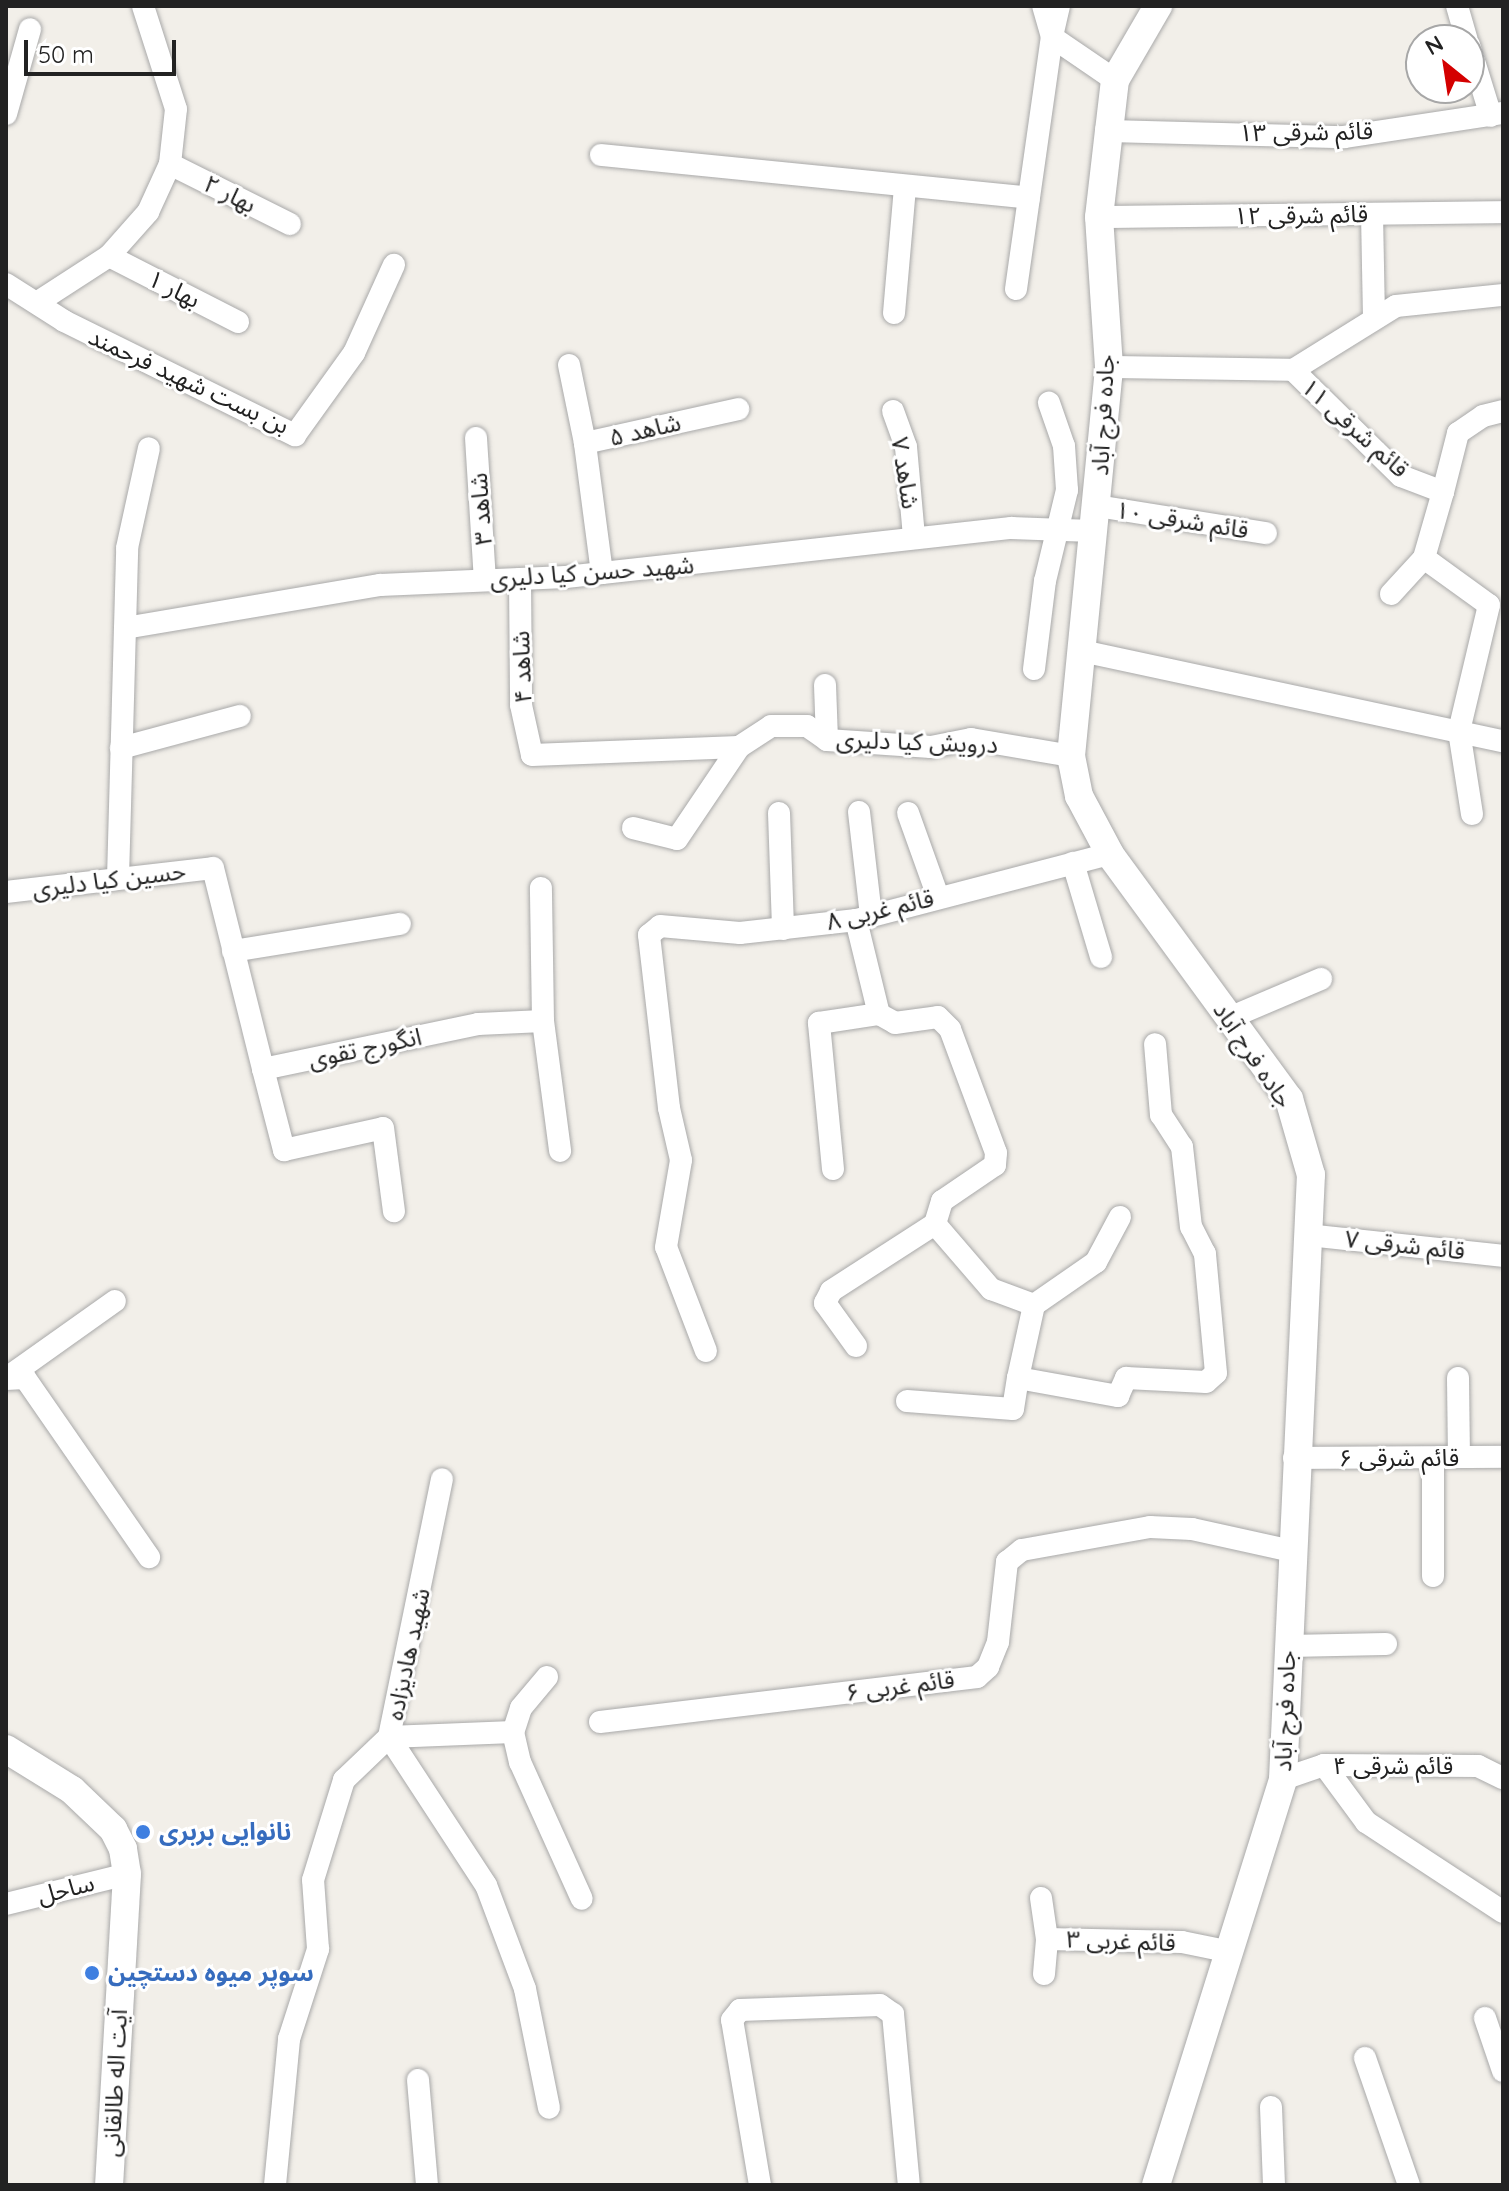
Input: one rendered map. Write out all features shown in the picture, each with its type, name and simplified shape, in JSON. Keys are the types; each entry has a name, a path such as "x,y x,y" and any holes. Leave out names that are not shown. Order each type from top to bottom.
{"street":[{"path":"6,284 38,302 109,256 148,212 170,164 176,109 143,6"},
{"path":"1043,6 1052,37 1115,80"},
{"path":"1016,289 1059,6"},
{"name":"جاده فرج آباد","path":"1156,2185 1283,1779 1294,1458 1311,1175 1289,1099 1110,854 1079,796 1071,756 1109,367 1099,217 1115,80 1158,6"},
{"path":"6,114 30,29"},
{"path":"1485,84 1497,114"},
{"name":"قائم شرقی ۱۳","path":"1109,131 1344,137 1497,114"},
{"path":"601,155 1029,198"},
{"name":"بهار ۲","path":"170,164 290,224"},
{"path":"894,313 905,187"},
{"name":"قائم شرقی ۱۲","path":"1099,217 1503,212"},
{"path":"1372,214 1374,317"},
{"name":"بهار ۱","path":"109,256 238,322"},
{"name":"بن بست شهید فرحمند","path":"38,302 64,321 295,435 354,353 394,265"},
{"path":"1293,370 1396,306 1503,295"},
{"path":"569,365 585,443"},
{"name":"قائم شرقی ۱۱","path":"1109,367 1293,370 1401,476 1443,492 1458,433 1483,416 1503,411"},
{"path":"1034,669 1045,581 1061,531 1067,490 1064,446 1049,403"},
{"name":"شاهد ۵","path":"602,573 585,443 738,409"},
{"name":"شاهد ۷","path":"893,411 906,447 914,536"},
{"name":"شاهد ۳","path":"476,438 485,580"},
{"path":"118,878 127,548 149,448"},
{"path":"1391,594 1424,558 1443,492"},
{"name":"قائم شرقی ۱۰","path":"1061,531 1096,518 1266,533"},
{"name":"شهید حسن کیا دلیری","path":"125,628 380,585 602,573 822,551 914,536 1011,528 1061,531"},
{"path":"1424,558 1489,605 1459,731 1472,814"},
{"name":"شاهد ۴","path":"520,579 521,705 532,755"},
{"path":"1082,651 1503,741"},
{"path":"825,685 827,740"},
{"path":"121,748 240,716"},
{"name":"درویش کیا دلیری","path":"532,755 739,747 771,726 807,726 827,740 931,747 971,739 1071,756"},
{"path":"633,828 677,839 739,747"},
{"path":"859,812 864,918 879,1014"},
{"path":"779,813 783,929"},
{"path":"908,813 938,897"},
{"name":"قائم غربی ۸","path":"706,1351 666,1247 681,1160 669,1108 649,935 660,926 740,933 864,918 1110,854"},
{"path":"1073,863 1101,957"},
{"name":"حسین کیا دلیری","path":"6,892 213,868 233,951"},
{"path":"541,888 543,1021 560,1151"},
{"path":"394,1211 383,1128 284,1150 233,951 400,924"},
{"path":"1229,1018 1321,979"},
{"path":"833,1169 819,1023 879,1014 895,1023 938,1017 950,1029 996,1153 995,1165 942,1201 935,1224 831,1291 825,1303 856,1346"},
{"name":"انگورج تقوی","path":"263,1069 478,1024 543,1021"},
{"path":"1018,1378 1118,1396 1126,1378 1206,1382 1216,1373 1205,1254 1191,1227 1182,1147 1161,1115 1155,1044"},
{"path":"907,1401 1013,1409 1034,1305 1096,1262 1120,1217"},
{"path":"935,1224 991,1289 1034,1305"},
{"name":"قائم شرقی ۷","path":"1308,1235 1503,1256"},
{"path":"7,1378 115,1301"},
{"path":"7,1378 25,1378 149,1557"},
{"path":"1458,1378 1459,1457"},
{"name":"قائم شرقی ۶","path":"1294,1458 1503,1457"},
{"path":"1433,1458 1433,1576"},
{"name":"شهید هادیزاده","path":"275,2185 289,2039 318,1949 313,1880 344,1780 389,1737 442,1479"},
{"name":"قائم غربی ۶","path":"600,1722 977,1677 988,1667 998,1642 1007,1562 1022,1550 1150,1527 1192,1529 1291,1551"},
{"path":"1288,1646 1386,1644"},
{"path":"547,1677 521,1708 513,1732 520,1762 582,1899"},
{"path":"389,1737 513,1732"},
{"path":"389,1737 486,1885 525,1989 549,2108"},
{"name":"آیت اله طالقانی","path":"6,1749 72,1790 113,1829 123,1849 127,1874 109,2185"},
{"path":"1324,1765 1366,1822 1503,1912"},
{"name":"قائم شرقی ۴","path":"1283,1779 1324,1765 1478,1766 1503,1778"},
{"name":"ساحل","path":"6,1904 127,1874"},
{"path":"1041,1898 1047,1939"},
{"name":"قائم غربی ۳","path":"1044,1974 1047,1939 1182,1942 1231,1952"},
{"path":"760,2185 732,2020 740,2010 880,2005 893,2014 909,2185"},
{"path":"1485,2018 1503,2071"},
{"path":"1365,2058 1409,2185"},
{"path":"418,2080 427,2185"},
{"path":"1271,2107 1274,2185"}],"place":[{"name":"نانوایی بربری","path":"143,1832"},
{"name":"سوپر میوه دستچین","path":"92,1973"}]}
